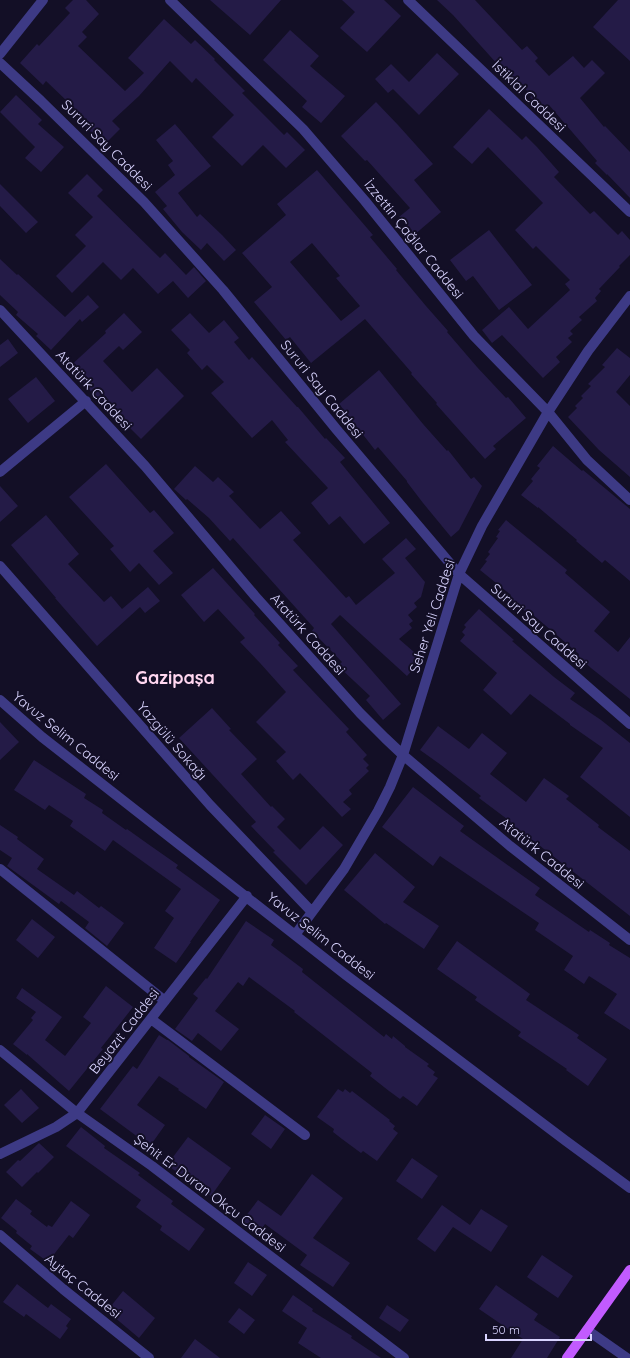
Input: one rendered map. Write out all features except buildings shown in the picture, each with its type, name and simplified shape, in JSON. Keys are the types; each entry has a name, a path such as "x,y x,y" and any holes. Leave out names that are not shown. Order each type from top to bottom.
{"main road":[{"path":"567,1358 630,1270"}],"street":[{"path":"0,54 43,0"},
{"name":"İzzettin Çağlar Caddesi","path":"170,0 303,129 365,201 474,336 548,412 587,460 630,500"},
{"name":"İstiklal Caddesi","path":"408,0 630,212"},
{"name":"Sururi Say Caddesi","path":"0,63 42,100 144,202 223,290 336,430 459,574 630,724"},
{"name":"Seher Yeli Caddesi","path":"295,935 344,869 378,811 390,787 403,755 459,574 482,526 548,412 588,351 630,296"},
{"name":"Atatürk Caddesi","path":"0,310 145,466 255,596 354,707 403,755 510,846 630,940"},
{"path":"0,472 86,401"},
{"name":"Yazgülü Sokağı","path":"0,566 210,805 312,912"},
{"name":"Yavuz Selim Caddesi","path":"0,700 42,737 346,975 630,1188"},
{"path":"0,869 165,1001"},
{"name":"Beyazıt Caddesi","path":"0,1154 56,1127 77,1113 247,896"},
{"path":"151,1020 305,1135"},
{"name":"Şehit Er Duran Okçu Caddesi","path":"0,1050 77,1113 152,1166 404,1358"},
{"name":"Aytaç Caddesi","path":"0,1235 63,1289 149,1358"},
{"path":"587,1330 627,1358"}],"district":[{"name":"Gazipaşa","path":"175,677"}]}
